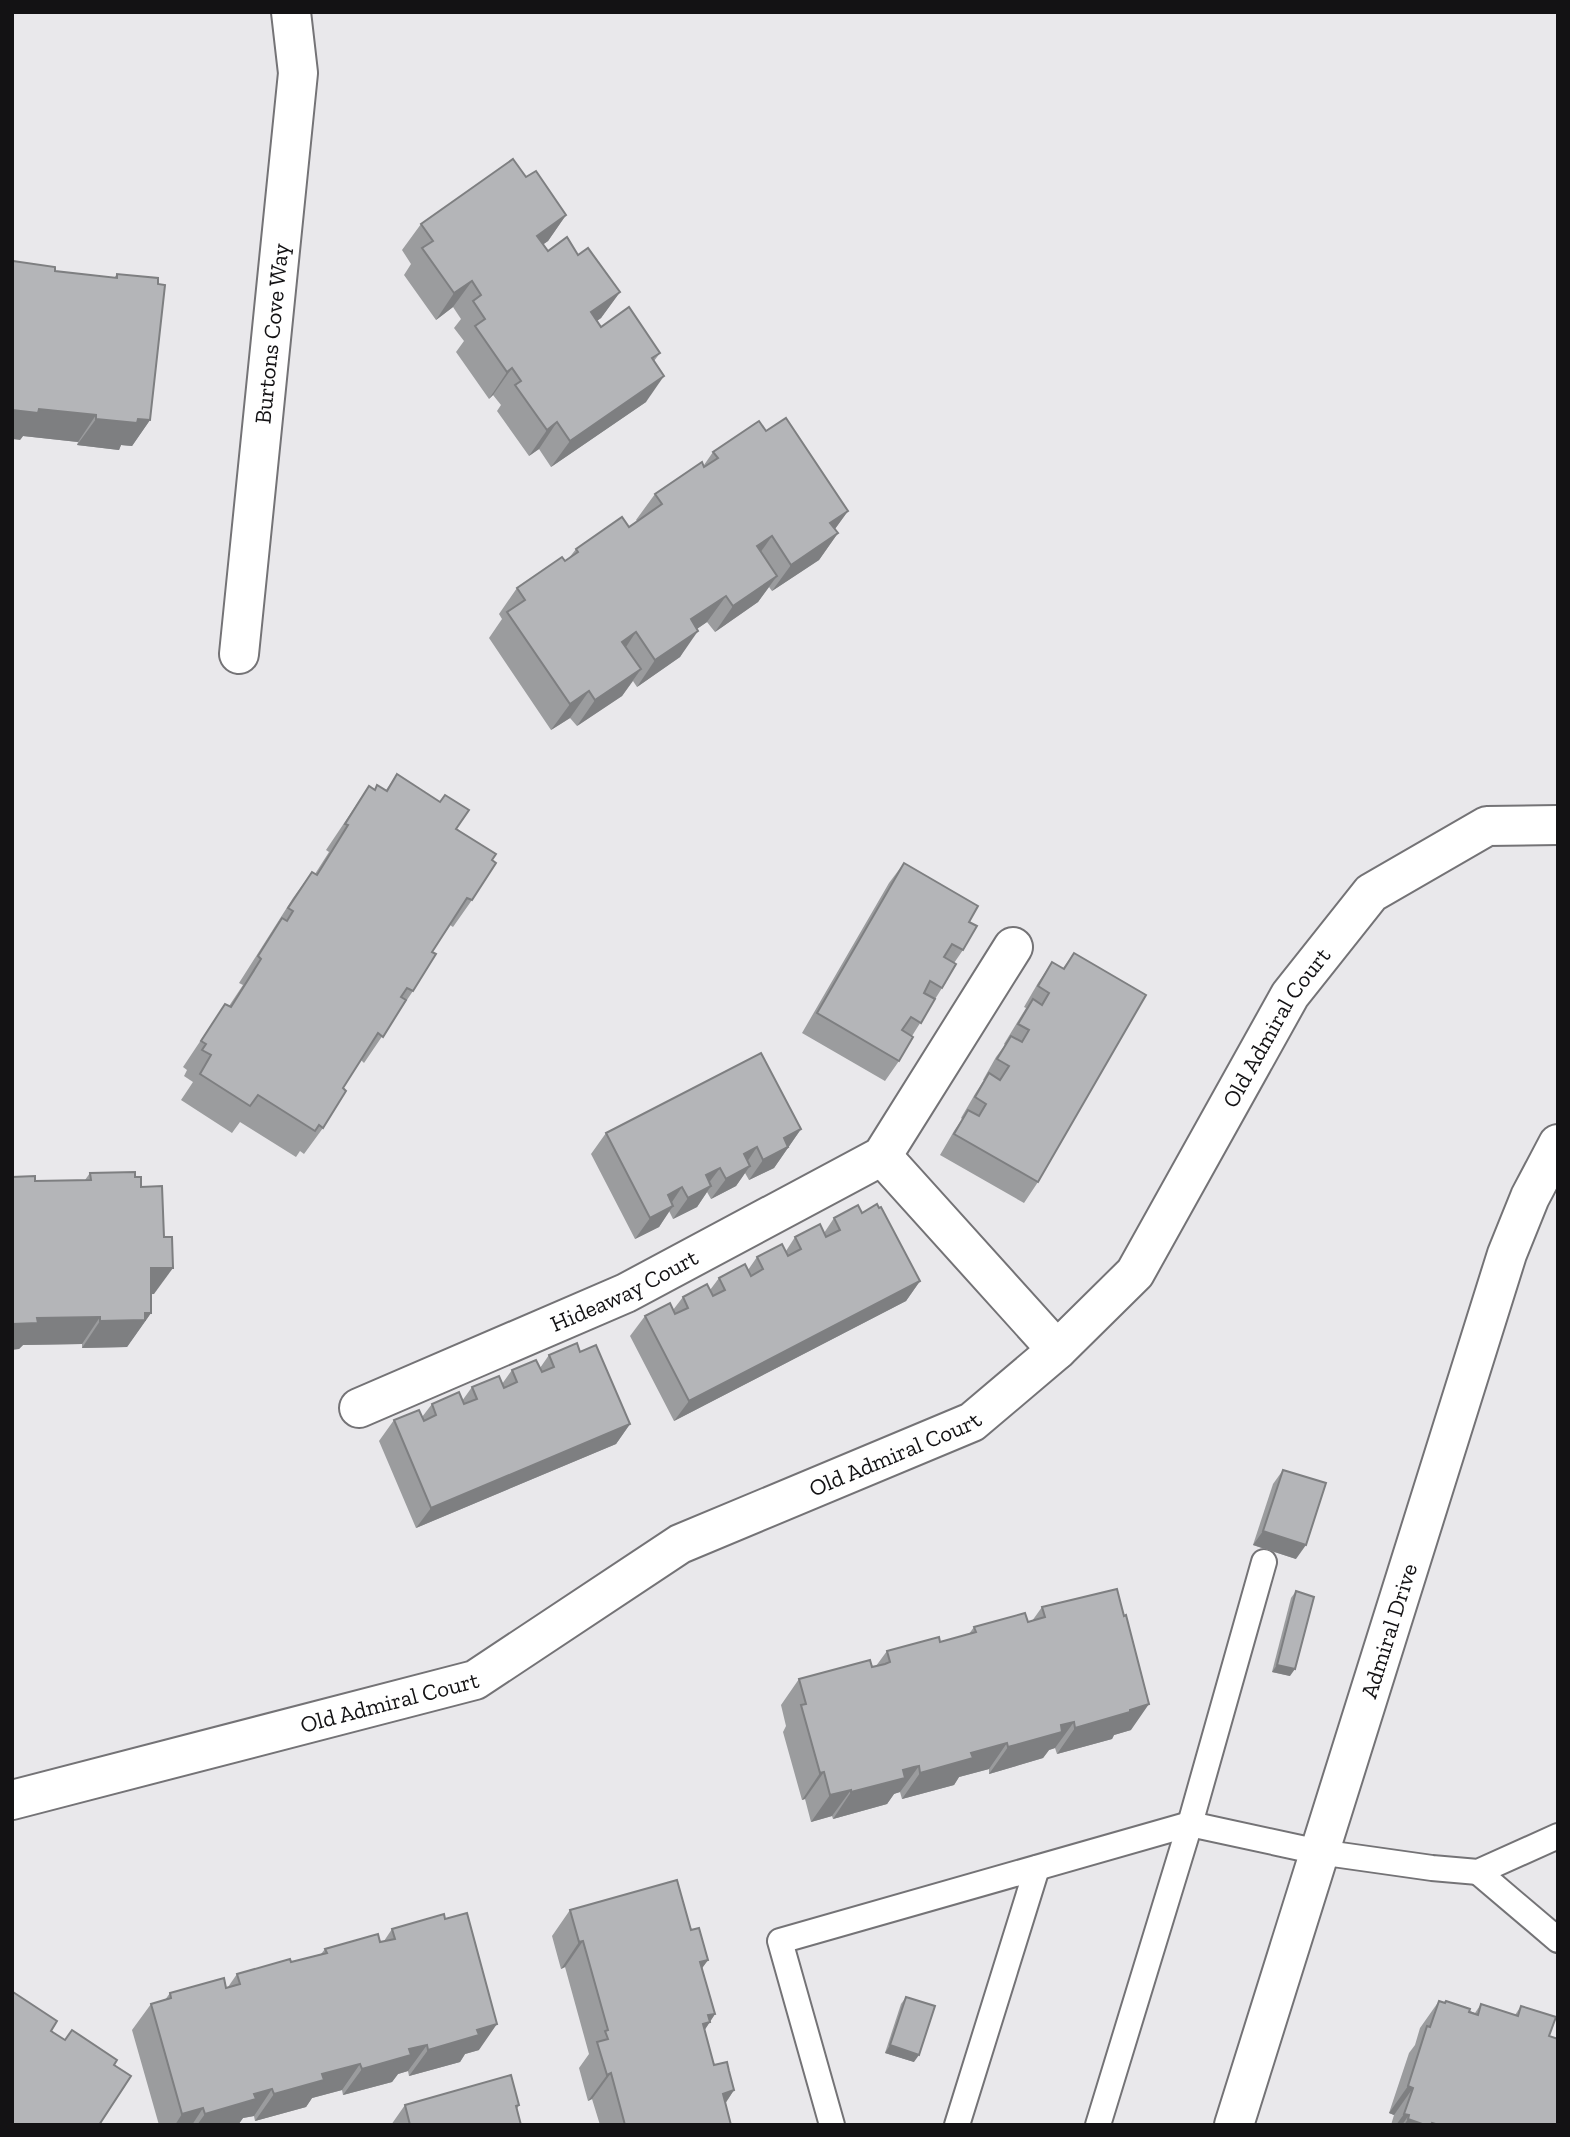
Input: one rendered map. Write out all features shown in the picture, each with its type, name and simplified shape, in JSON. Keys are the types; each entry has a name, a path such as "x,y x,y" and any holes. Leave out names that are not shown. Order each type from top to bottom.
{"street":[{"name":"Burtons Cove Way","path":"239,654 298,73 291,12"},
{"name":"Old Admiral Court","path":"12,1800 475,1680 680,1544 972,1422 1057,1350 1135,1273 1290,995 1371,893 1487,826 1558,825"},
{"name":"Hideaway Court","path":"359,1408 626,1293 882,1156 1013,947"},
{"name":"Admiral Drive","path":"1234,2125 1507,1254 1530,1197 1558,1144"},
{"path":"882,1156 1057,1350"}],"lane":[{"path":"1098,2125 1190,1824 1264,1562"},
{"path":"832,2125 780,1941 1190,1824 1319,1852 1478,1872 1558,1836"},
{"path":"957,2125 1037,1868"},
{"path":"1478,1872 1558,1940"}],"building":[{"path":"513,159 526,177 536,171 566,215 537,236 548,251 567,237 578,255 588,248 620,292 591,312 601,327 629,307 660,353 652,358 664,376 570,441 557,422 547,430 515,385 521,381 512,368 507,372 475,326 485,319 473,301 481,295 472,281 454,293 422,248 433,241 421,224"},
{"path":"13,261 55,267 55,271 117,278 117,274 158,278 158,284 165,285 150,420 138,419 137,423 96,419 96,415 39,409 38,413 12,410"},
{"path":"786,418 848,511 830,523 838,533 791,565 772,536 757,546 777,576 733,606 726,596 691,619 698,631 655,660 636,632 622,642 641,669 595,700 589,691 570,704 507,612 525,600 517,588 562,557 565,561 578,552 576,549 622,517 629,527 662,504 655,494 702,462 704,467 718,458 713,452 759,421 766,431"},
{"path":"397,774 440,802 445,795 469,810 456,829 496,854 492,860 496,863 472,900 467,898 432,952 436,954 413,991 407,988 401,997 406,1000 383,1037 378,1033 343,1088 346,1091 323,1128 319,1125 315,1131 258,1095 250,1106 200,1074 211,1055 202,1050 206,1044 201,1041 225,1004 231,1007 261,959 258,956 282,918 287,921 293,911 288,908 312,872 317,875 369,786 375,790 377,785 387,791"},
{"path":"904,863 978,906 969,922 977,926 963,950 952,944 944,957 956,964 942,988 930,981 924,993 935,999 921,1023 911,1017 902,1030 913,1037 899,1061 817,1013"},
{"path":"1074,953 1146,995 1038,1182 954,1134 968,1110 979,1116 986,1104 975,1097 989,1073 1000,1080 1009,1066 997,1059 1011,1036 1022,1042 1029,1030 1018,1024 1033,999 1042,1005 1049,993 1038,986 1052,962 1064,969"},
{"path":"761,1053 801,1129 784,1138 788,1147 763,1160 757,1147 744,1154 750,1166 726,1179 720,1168 706,1175 711,1186 688,1198 682,1187 668,1195 673,1206 650,1218 606,1133"},
{"path":"135,1172 135,1177 141,1177 141,1187 162,1186 164,1237 172,1237 173,1268 151,1268 151,1313 145,1313 145,1320 100,1321 100,1317 37,1318 38,1323 12,1324 12,1177 35,1176 35,1181 91,1180 90,1173"},
{"path":"877,1204 920,1281 689,1401 645,1316 670,1303 675,1314 688,1308 683,1297 707,1284 713,1296 725,1290 719,1278 745,1264 751,1276 763,1269 757,1257 782,1244 788,1256 801,1249 795,1237 820,1224 826,1237 840,1230 834,1218 858,1205 862,1213"},
{"path":"577,1343 580,1352 596,1345 630,1424 431,1508 394,1420 419,1410 424,1421 436,1415 432,1404 459,1392 464,1404 477,1399 472,1387 499,1376 504,1388 517,1382 512,1370 536,1360 542,1372 554,1367 549,1355"},
{"path":"1283,1470 1326,1483 1306,1545 1263,1531"},
{"path":"1117,1589 1149,1704 1075,1728 1074,1722 1061,1725 1062,1732 1008,1747 1007,1743 971,1753 973,1758 920,1773 919,1766 903,1770 905,1778 830,1795 824,1772 820,1773 801,1705 806,1704 799,1679 870,1660 872,1667 885,1664 890,1662 887,1651 939,1637 940,1642 976,1632 974,1627 1025,1613 1028,1622 1045,1617 1042,1607"},
{"path":"1296,1591 1314,1597 1295,1669 1277,1665"},
{"path":"677,1880 691,1930 699,1928 708,1960 700,1962 715,2014 708,2015 710,2022 703,2024 714,2065 727,2062 734,2090 723,2094 731,2125 625,2125 611,2073 607,2075 597,2042 608,2039 605,2031 608,2030 583,1941 579,1942 570,1910"},
{"path":"467,1913 497,2024 477,2030 479,2035 428,2050 427,2045 409,2049 411,2055 362,2069 360,2064 322,2074 324,2080 274,2094 272,2089 254,2094 256,2099 205,2114 203,2108 182,2114 151,2004 171,1998 170,1993 224,1978 226,1988 240,1984 237,1974 290,1959 291,1962 327,1953 325,1949 378,1934 380,1942 395,1939 392,1929 444,1914 445,1919"},
{"path":"13,1992 57,2021 51,2031 65,2040 72,2030 117,2060 114,2065 131,2076 99,2125 12,2125"},
{"path":"906,1997 935,2006 919,2055 890,2045"},
{"path":"1439,2001 1470,2009 1469,2012 1478,2015 1481,2004 1518,2016 1521,2006 1556,2017 1549,2036 1558,2039 1558,2125 1425,2125 1408,2119 1409,2115 1404,2114 1413,2088 1408,2086 1427,2026 1430,2027"},
{"path":"511,2075 521,2125 410,2125 405,2105"}]}
